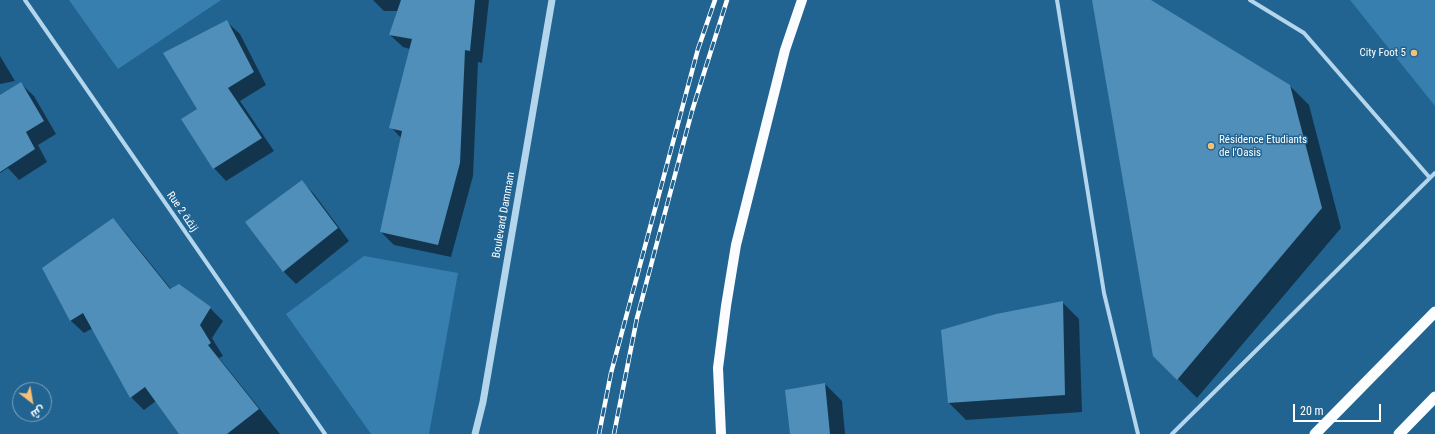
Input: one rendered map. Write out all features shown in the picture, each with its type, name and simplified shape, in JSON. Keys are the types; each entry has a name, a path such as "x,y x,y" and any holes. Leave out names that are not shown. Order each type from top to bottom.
{"highway":[{"path":"1314,434 1435,312"},
{"path":"1399,434 1435,397"}],"main road":[{"path":"721,434 718,368 736,245 785,50 802,0"}],"street":[{"name":"Rue 2 زنقة","path":"25,0 325,434"},
{"name":"Boulevard Dammam","path":"476,434 483,402 552,0"},
{"path":"1057,0 1104,293 1138,434"},
{"path":"1250,0 1304,33 1430,178"},
{"path":"1172,434 1435,173"}],"shaded area":[{"path":"69,0 221,0 118,69"},
{"name":"City Foot 5","path":"1350,0 1435,0 1435,106"},
{"path":"364,256 458,273 429,434 371,434 286,314"}],"building":[{"path":"401,0 475,0 470,51 465,50 460,163 438,245 380,232 402,131 389,128 412,39 389,35"},
{"name":"Résidence Etudiants de l'Oasis","path":"1092,0 1151,0 1290,85 1322,208 1177,380 1153,356"},
{"path":"227,20 254,72 228,88 262,138 213,169 181,119 197,109 163,53"},
{"path":"21,82 44,121 26,132 35,149 0,172 0,95"},
{"path":"302,180 338,228 283,272 245,222"},
{"path":"113,218 170,289 179,284 211,307 200,325 211,343 208,345 259,409 227,434 179,434 145,387 130,398 83,313 70,321 42,268"},
{"path":"1063,301 1065,395 948,403 941,330 996,314"},
{"path":"825,383 830,434 790,434 785,390"}],"railway":[{"path":"599,434 611,373 698,49 715,0"},
{"path":"614,434 637,318 692,111 727,0"}],"place":[{"name":"City Foot 5","path":"1414,53"},
{"name":"Résidence Etudiants de l'Oasis","path":"1211,146"}]}
